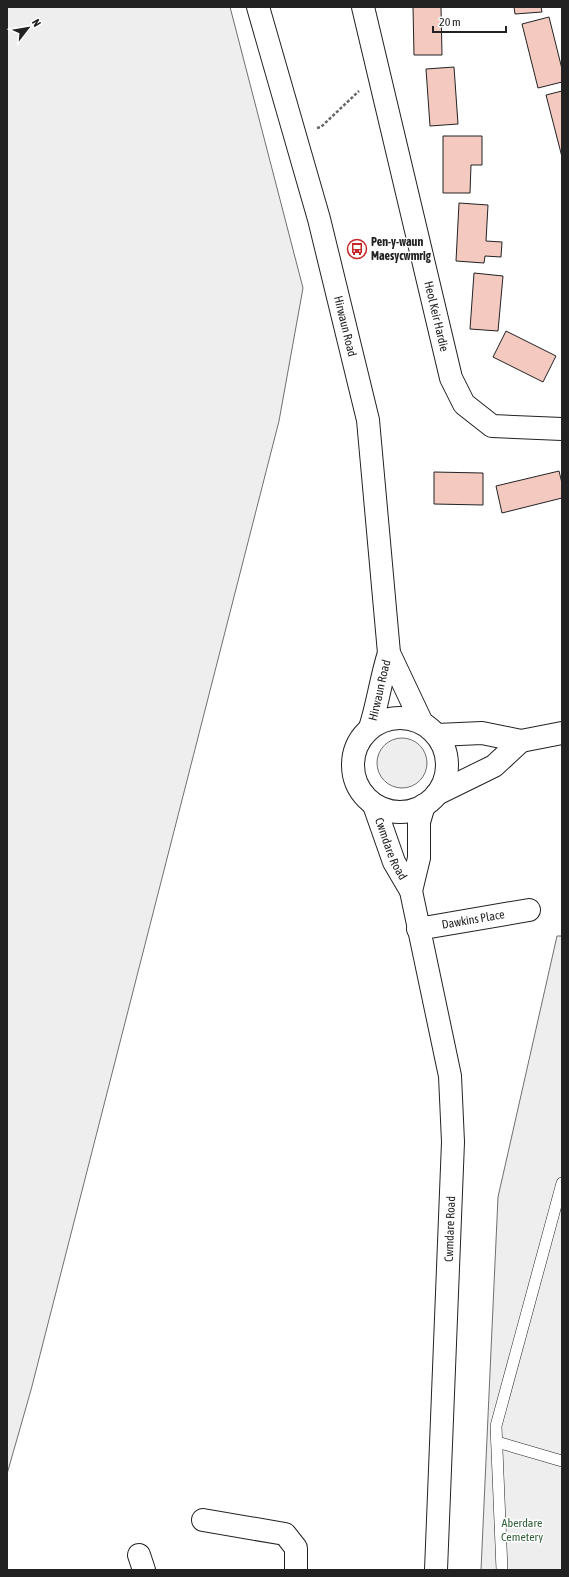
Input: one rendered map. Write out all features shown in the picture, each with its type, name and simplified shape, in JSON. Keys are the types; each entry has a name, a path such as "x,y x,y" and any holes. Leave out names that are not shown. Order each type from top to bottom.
{"main road":[{"name":"Hirwaun Road","path":"258,7 319,219 368,420 390,653 430,729"},
{"name":"Heol Keir Hardie","path":"363,7 451,378 464,404 492,426 562,429"},
{"name":"Hirwaun Road","path":"370,728 377,706 381,679 390,653"},
{"path":"521,741 494,766 412,810 397,812 385,810 374,805 362,794 356,782 353,769 353,755 360,739 378,722 392,718 409,718 430,729 482,733 521,741 562,733"},
{"path":"430,729 446,756 447,768 444,780 430,800"},
{"name":"Cwmdare Road","path":"411,891 419,858 419,822 430,800"},
{"name":"Cwmdare Road","path":"374,805 394,862 411,891 450,1076 453,1142 436,1570"},
{"name":"Dawkins Place","path":"418,929 529,910"},
{"path":"203,1520 285,1534 296,1548 296,1570"}],"lane":[{"path":"502,1570 496,1426 562,1183"},
{"path":"497,1442 562,1461"}],"path":[{"path":"295,136 321,127 379,73"}],"green space":[{"path":"7,7 230,7 303,288 279,421 31,1390 7,1474"},
{"path":"402,738 416,742 423,749 427,763 423,777 416,784 402,788 388,784 381,777 377,763 381,749 388,742"},
{"name":"Aberdare Cemetery","path":"557,936 562,936 562,1570 481,1570 498,1197"}],"building":[{"path":"413,7 441,7 442,55 414,55"},
{"path":"514,7 541,7 542,12 515,14"},
{"path":"549,17 562,69 562,82 538,88 522,24"},
{"path":"454,67 458,124 430,126 426,69"},
{"path":"562,91 562,157 546,95"},
{"path":"443,136 482,136 482,165 471,165 470,193 443,193"},
{"path":"459,203 488,205 486,241 502,242 501,257 485,256 484,263 456,261"},
{"path":"474,273 503,276 498,331 470,329"},
{"path":"506,331 556,356 543,382 493,357"},
{"path":"559,471 562,483 562,498 502,513 496,486"},
{"path":"434,472 483,473 483,505 434,504"}],"place":[{"name":"Pen-y-waun Maesycwmrig","path":"357,249"}]}
